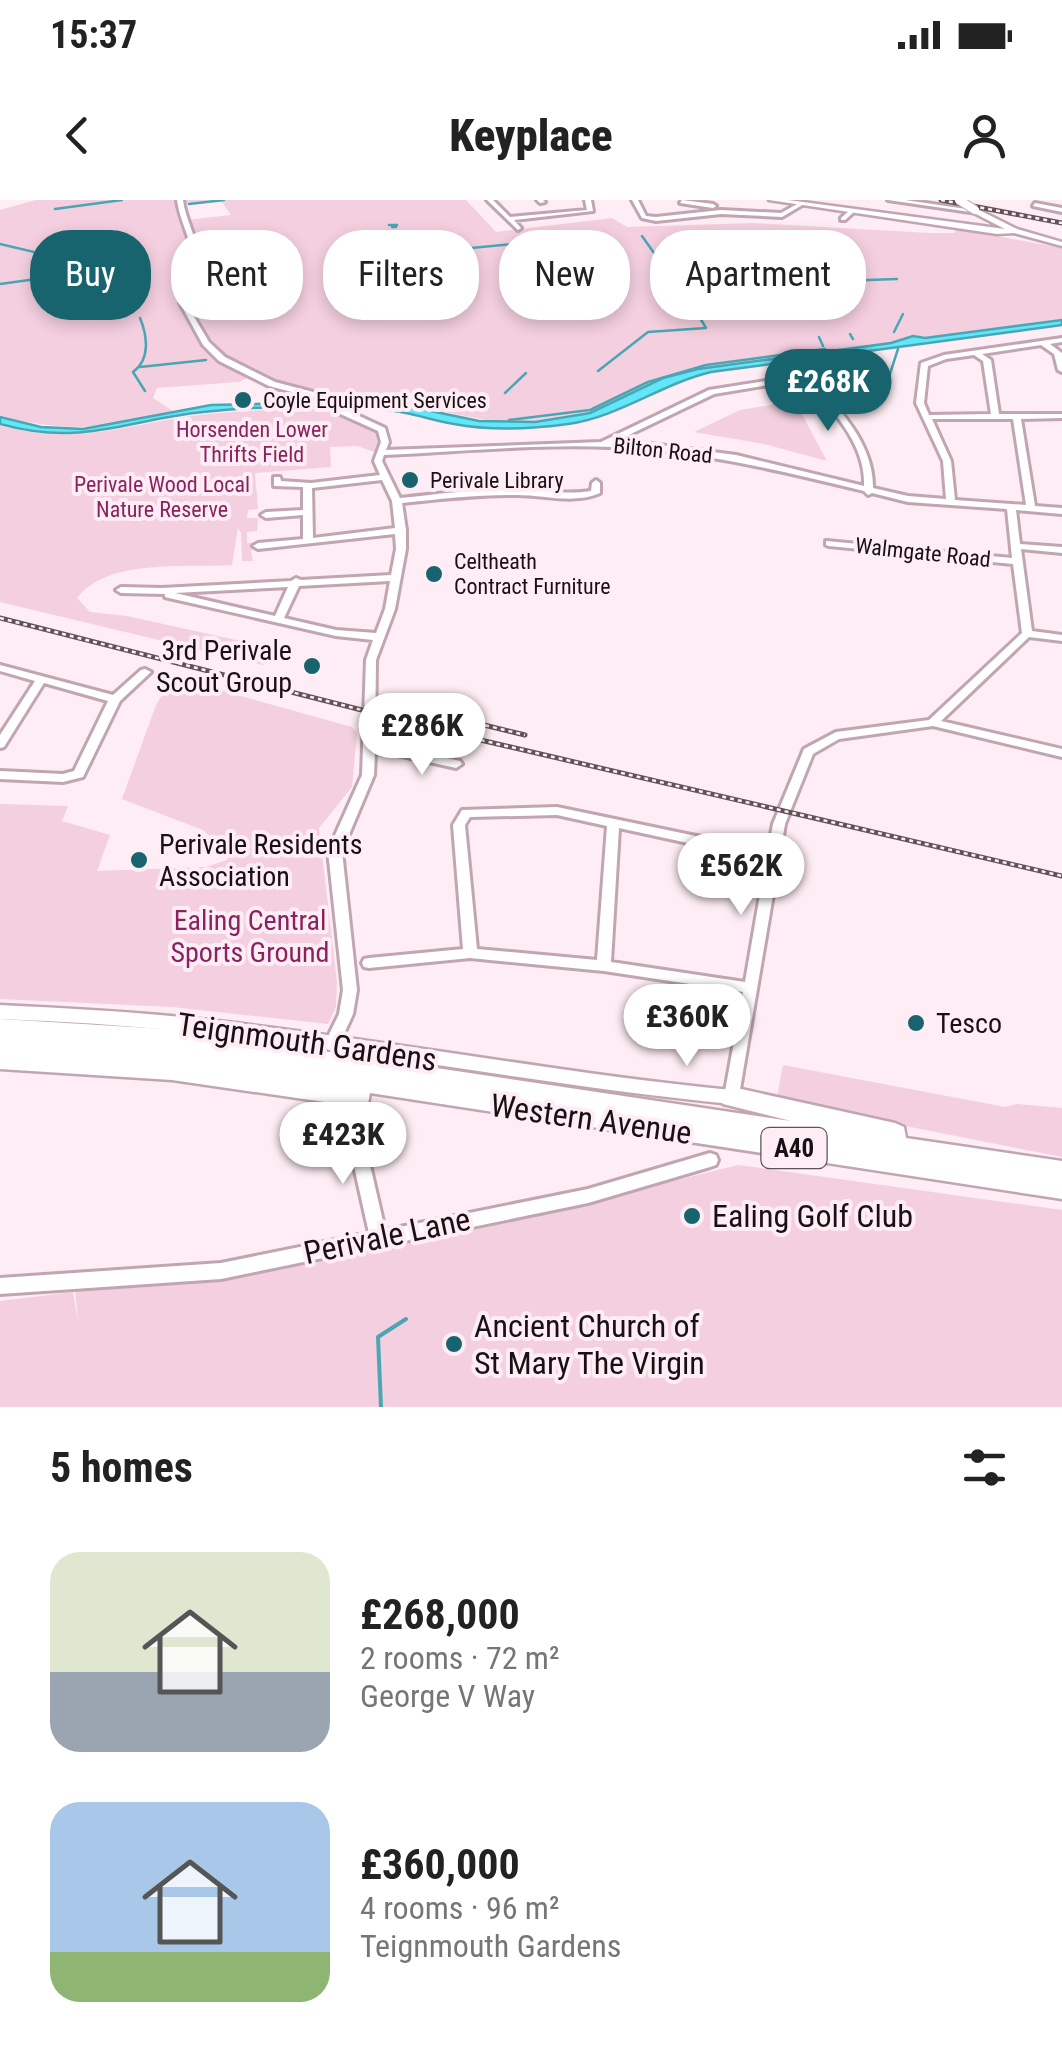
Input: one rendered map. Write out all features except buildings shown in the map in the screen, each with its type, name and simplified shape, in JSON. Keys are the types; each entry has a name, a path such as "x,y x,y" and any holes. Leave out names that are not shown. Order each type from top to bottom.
{"highway":[{"name":"Western Avenue","path":"0,1028 86,1031 219,1044 1062,1172"},
{"name":"Western Avenue","path":"0,1044 173,1054 1062,1188"},
{"name":"A40","path":"0,1060 172,1070 465,1112 525,1110"},
{"name":"A40","path":"732,1097 1023,1166"}],"main road":[{"path":"773,200 1037,238"},
{"path":"960,200 1014,231 1062,244"},
{"path":"1001,232 1014,231"},
{"name":"Teignmouth Gardens","path":"0,1012 190,1023 639,1090 732,1097"}],"street":[{"path":"180,200 183,229 198,264 198,282 184,305 206,343 222,359 258,378 333,403 382,430 385,440 380,454 384,477 398,500 401,530 397,578 370,670 369,749 364,788 348,814 335,851 350,990 346,1014 332,1045"},
{"path":"490,200 518,228"},
{"path":"509,219 590,212 588,200"},
{"path":"635,200 644,217 649,218 744,212 787,214 801,204"},
{"path":"889,200 976,211"},
{"path":"682,202 744,212"},
{"path":"1036,205 1062,210"},
{"path":"843,219 852,211"},
{"path":"951,503 948,461 919,395 924,365 938,358 1062,340"},
{"path":"1043,343 1058,353 1062,370"},
{"path":"974,352 987,360 995,416"},
{"path":"605,444 712,392 848,370"},
{"path":"808,377 858,446 866,468 868,492"},
{"path":"927,417 1062,416"},
{"path":"1017,417 1031,509"},
{"name":"Bilton Road","path":"380,454 605,444 736,458 868,492 1062,511"},
{"path":"277,479 277,484 284,486 384,477"},
{"path":"398,500 519,492 580,497 596,494 596,483"},
{"path":"309,485 309,541"},
{"path":"1011,507 1027,634"},
{"path":"266,515 307,512"},
{"path":"258,546 401,530"},
{"path":"279,532 279,544"},
{"name":"Walmgate Road","path":"829,543 1017,562"},
{"path":"1015,546 1062,550"},
{"path":"122,590 203,595 296,581 397,578"},
{"path":"278,620 296,581"},
{"path":"203,595 336,634 379,637"},
{"path":"933,723 1027,634 1062,638"},
{"path":"0,668 115,698"},
{"path":"0,775 75,776 115,698 146,672"},
{"path":"0,744 41,680"},
{"path":"732,1097 779,824 808,752 824,740 933,723 1062,753"},
{"path":"369,749 393,750 456,764"},
{"path":"470,953 461,816 475,812 557,810 774,857"},
{"path":"604,966 613,824"},
{"path":"369,963 470,953 604,966 751,988"},
{"path":"353,1126 378,1238"},
{"name":"Perivale Lane","path":"0,1286 221,1271 588,1196 710,1160"}],"green space":[{"path":"36,200 178,200 183,230 171,230 171,320 189,320 201,344 215,357 251,376 239,382 157,388 153,398 173,411 125,422 68,427 0,417 0,210"},
{"path":"185,200 466,200 499,232 499,320 630,320 630,230 513,230 612,218 627,227 753,223 929,233 954,233 958,229 1062,248 1062,321 930,338 910,336 904,341 686,370 638,386 593,411 527,422 490,421 385,400 344,401 343,396 310,392 254,374 222,355 195,320 303,320 303,230 190,230 187,220 231,215 222,202 185,204"},
{"path":"795,401 827,461 764,444 694,432 740,410"},
{"name":"Perivale Wood Local Nature Reserve","path":"331,408 374,427 379,439 375,452 357,446 330,447 331,467 255,473 258,509 248,510 247,518 258,518 257,531 247,532 247,543 256,543 251,551 253,561 242,561 238,528 232,565 127,571 107,576 77,598 90,612 127,616 277,649 263,665 0,602 0,426 28,432 78,434 216,413"},
{"name":"Ealing Central Sports Ground","path":"173,677 352,727 357,733 352,787 319,828 337,982 336,1007 328,1024 172,1007 0,999 0,804 68,806 62,821 110,835 97,871 206,867 227,860 228,854 203,830 122,799 156,705"},
{"path":"783,1065 1005,1107 1017,1104 1062,1108 1062,1157 777,1097"},
{"path":"738,1165 1062,1210 1062,1407 0,1407 0,1301 73,1292 78,1322 75,1288 273,1267 483,1228"}],"water":[{"path":"1062,320 1062,325 711,372 605,415 554,426 482,428 395,411 318,406 203,412 80,432 55,433 0,424 0,417 41,427 83,429 211,405 353,402 402,405 479,421 535,422 590,413 663,378 698,369 891,343 913,336 925,338"}],"waterway":[{"path":"55,209 122,200"},
{"path":"189,204 224,200"},
{"path":"389,225 397,225"},
{"path":"642,236 650,247"},
{"path":"0,244 30,251"},
{"path":"479,247 499,245"},
{"path":"866,280 897,279"},
{"path":"0,284 30,280"},
{"path":"894,332 903,314"},
{"path":"141,320 145,354 133,372 145,391"},
{"path":"598,371 648,332 706,328 701,320"},
{"path":"850,334 853,339"},
{"path":"819,337 823,346"},
{"path":"509,420 590,410 648,382 706,365 825,349"},
{"path":"882,384 887,383 898,349"},
{"path":"140,367 206,360"},
{"path":"505,393 526,373"},
{"path":"381,1407 378,1337 406,1319"}],"railway":[{"path":"941,200 1062,223"},
{"path":"0,618 472,738 1062,876"},
{"path":"423,710 525,735"}],"place":[{"name":"Coyle Equipment Services","path":"243,400"},
{"name":"Perivale Library","path":"410,480"},
{"name":"Celtheath Contract Furniture","path":"434,574"},
{"name":"3rd Perivale Scout Group","path":"312,666"},
{"name":"Perivale Residents Association","path":"139,860"},
{"name":"Tesco","path":"916,1023"},
{"name":"Ealing Golf Club","path":"692,1216"},
{"name":"Ancient Church of St Mary The Virgin","path":"454,1344"}],"park label":[{"name":"Horsenden Lower Thrifts Field","path":"252,442"}]}
